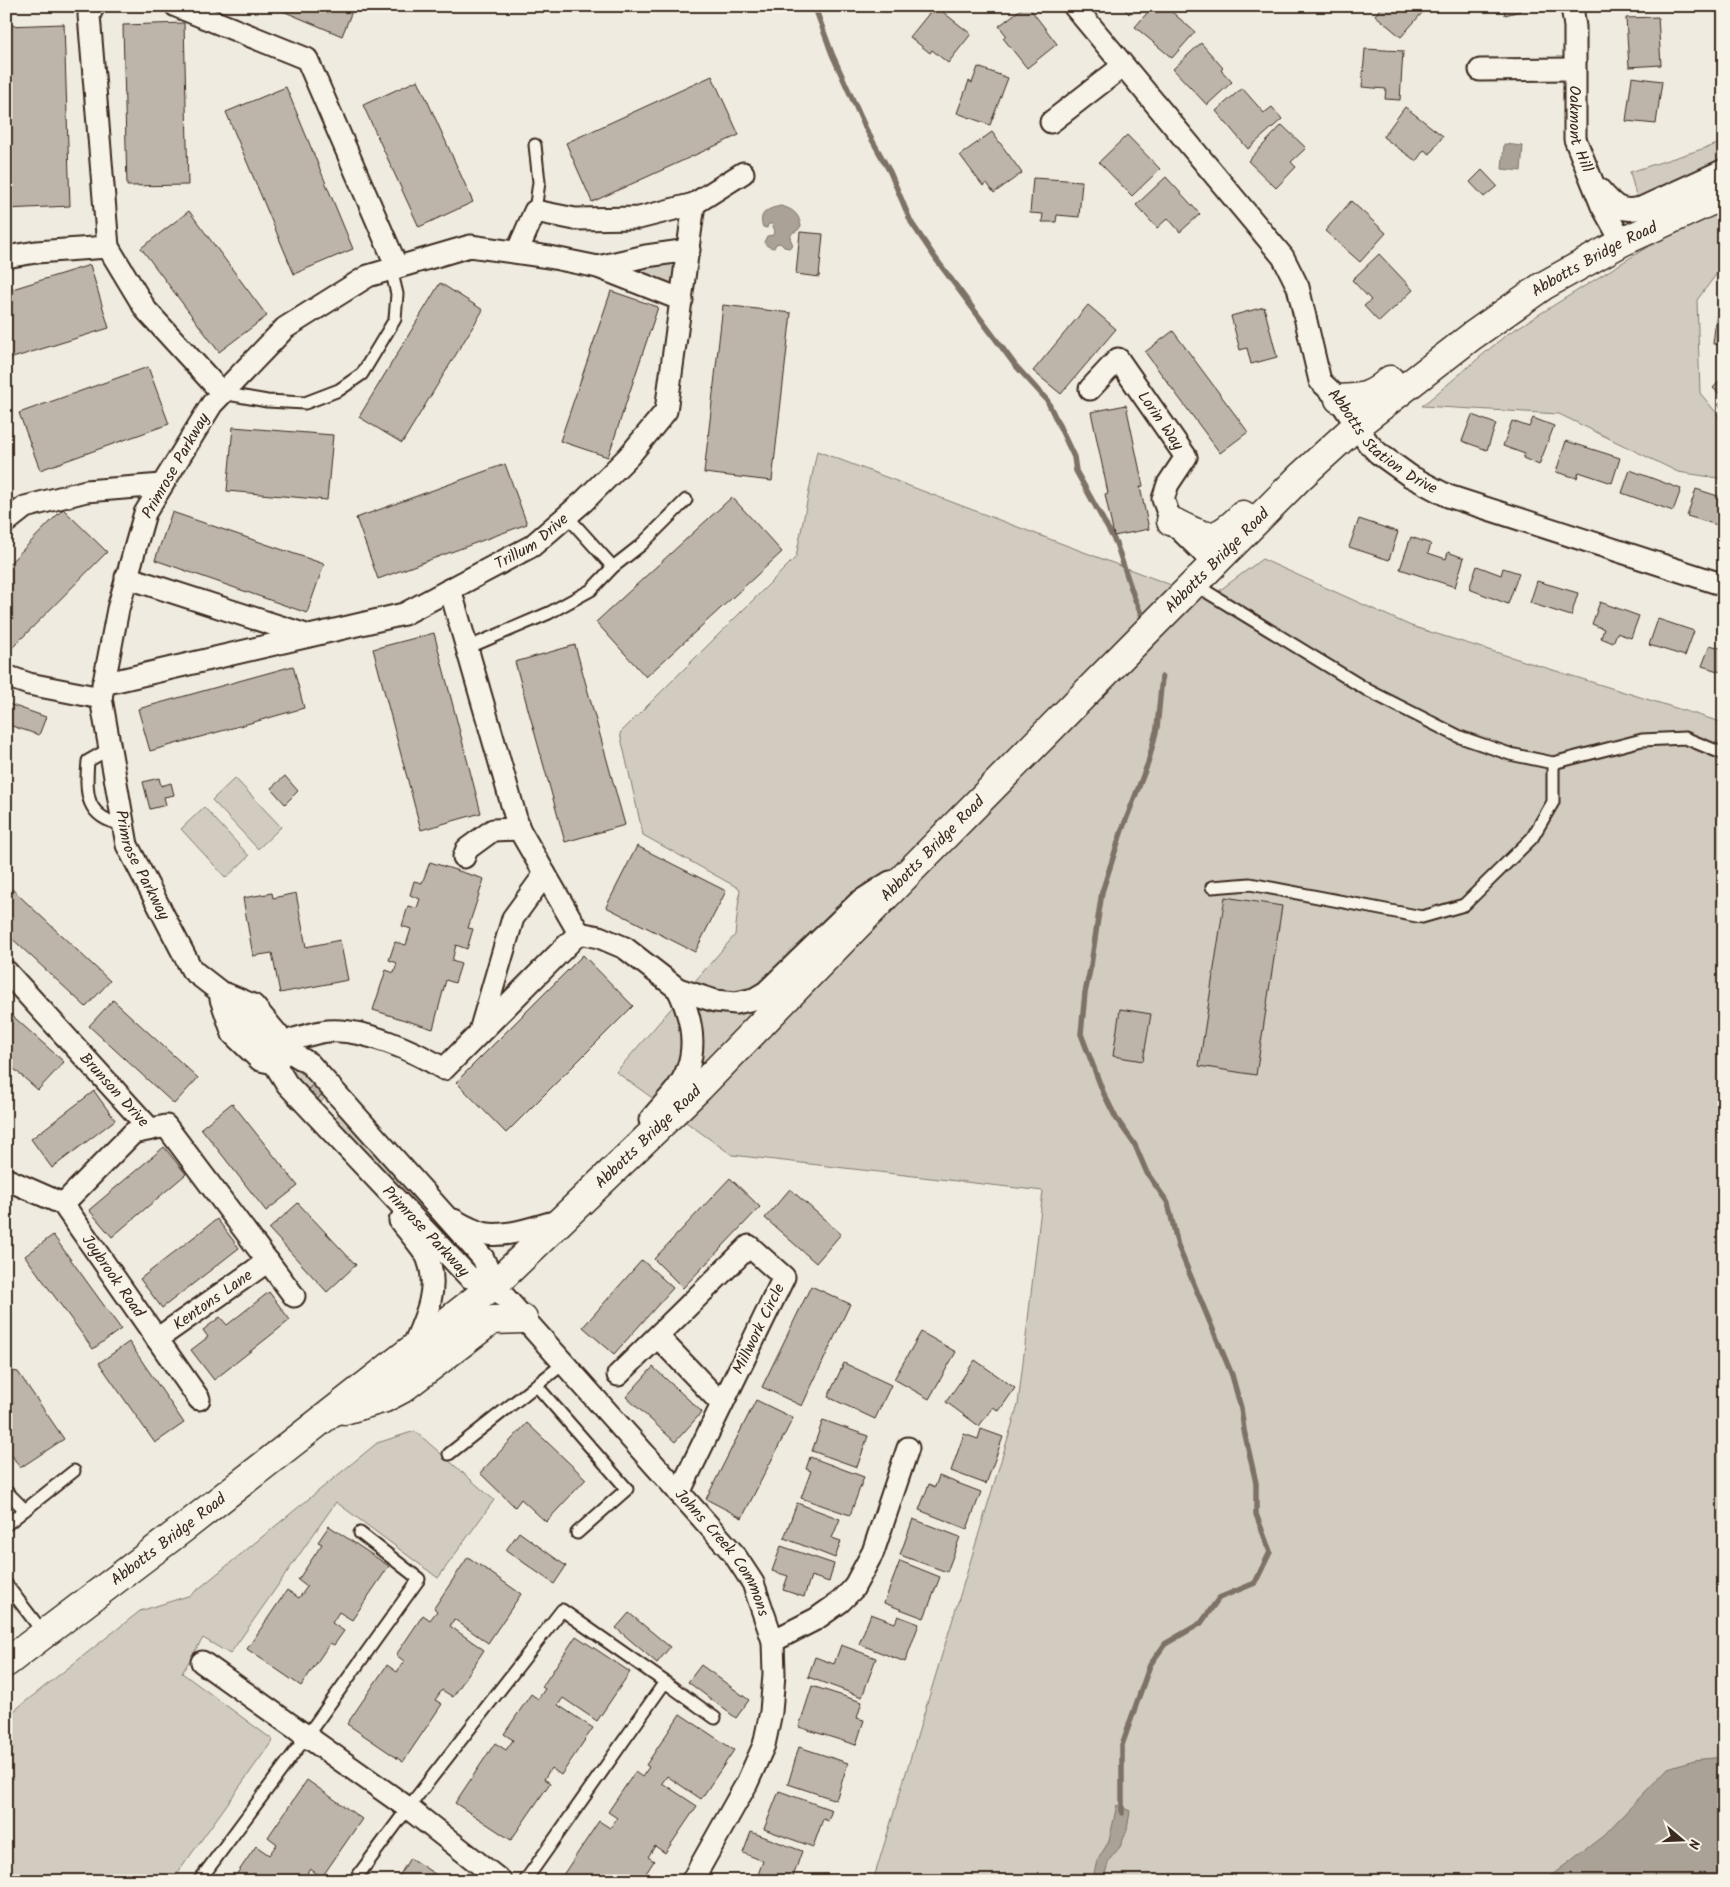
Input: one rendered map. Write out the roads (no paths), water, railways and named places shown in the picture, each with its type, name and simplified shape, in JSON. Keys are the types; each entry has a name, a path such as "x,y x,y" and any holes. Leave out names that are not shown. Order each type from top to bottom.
{"main road":[{"name":"Abbotts Bridge Road","path":"6,1663 45,1635 494,1285 699,1088 1214,563 1300,477 1356,426 1472,336 1543,286 1622,242 1724,195"},
{"path":"1339,399 1363,398 1374,394 1414,358 1446,334 1453,331 1472,336"},
{"name":"Abbotts Bridge Road","path":"1171,521 1205,537 1216,536 1242,517 1283,475 1294,471 1300,477"},
{"name":"Abbotts Bridge Road","path":"328,1415 385,1398 402,1389 492,1320 522,1319"}],"street":[{"path":"94,6 89,15 108,247 146,310 222,393"},
{"path":"176,6 307,59 394,268"},
{"name":"Abbotts Station Drive","path":"1074,6 1283,257 1298,287 1320,381 1339,399 1368,443 1378,453 1410,476 1448,496 1724,585"},
{"name":"Oakmont Hill","path":"1572,6 1575,26 1575,139 1602,206 1622,242"},
{"path":"1051,122 1123,66"},
{"path":"1480,70 1574,69"},
{"name":"Abbotts Bridge Road","path":"1591,180 1618,208 1628,211 1641,208 1724,170"},
{"path":"518,252 534,212 574,220 639,218 694,204 743,173"},
{"name":"Trillum Drive","path":"102,691 309,636 404,614 532,546 567,516 628,456 666,411 694,204"},
{"name":"Primrose Parkway","path":"494,1285 469,1277 287,1084 278,1035 253,1005 219,991 192,970 127,845 109,749 102,691 126,577 145,513 212,404 285,328 368,276 470,246 518,252 598,267 682,300"},
{"path":"6,257 36,252 108,247"},
{"name":"Primrose Parkway","path":"598,267 646,256 689,250"},
{"name":"Lorin Way","path":"1090,389 1118,359 1186,457 1168,484 1163,499 1171,521 1180,536 1192,548 1197,563 1194,584"},
{"path":"6,522 25,507 86,491 162,485"},
{"name":"Lorin Way","path":"1171,521 1214,563"},
{"path":"126,577 309,636"},
{"path":"450,590 519,829 579,932 599,937 625,948 678,989 715,1001 736,1003 754,999 766,992 859,902 916,865"},
{"path":"6,676 29,684 102,691"},
{"path":"464,857 468,849 492,830 519,829"},
{"path":"479,1033 513,918 545,874"},
{"path":"280,1053 294,1039 329,1031 367,1035 425,1057 444,1069 579,932"},
{"name":"Brunson Drive","path":"6,971 150,1130 166,1126 294,1296"},
{"path":"625,1160 636,1140 676,1090 687,1072 692,1052 692,1036 686,1006 678,989"},
{"name":"Primrose Parkway","path":"219,991 233,1034 260,1060 280,1053 310,1064 483,1258 494,1285"},
{"path":"319,1118 340,1098"},
{"path":"6,1179 63,1204 133,1133 150,1130"},
{"path":"382,1185 393,1212 428,1258 433,1284 428,1311 412,1350"},
{"name":"Joybrook Road","path":"63,1204 198,1399"},
{"path":"443,1213 464,1226 487,1234 508,1233 564,1219"},
{"name":"Millwork Circle","path":"618,1375 749,1246 784,1277 679,1492"},
{"name":"Kentons Lane","path":"157,1339 268,1261"},
{"name":"Johns Creek Commons","path":"494,1285 522,1319 734,1554 753,1583 773,1641 774,1674 771,1712 764,1745 747,1783 693,1879"},
{"path":"658,1337 722,1404"},
{"path":"773,1641 816,1619 840,1602 853,1589 873,1552 908,1448"},
{"path":"202,1662 408,1808 501,1881"}],"lane":[{"path":"534,212 539,182 535,146"},
{"path":"222,393 267,401 305,403 339,390 362,374 395,319 397,294 394,268"},
{"path":"467,648 549,613 591,590 613,567 641,545 686,500"},
{"path":"567,516 613,567"},
{"path":"1194,584 1368,691 1460,737 1510,754 1553,762 1642,740 1685,738 1724,754"},
{"path":"109,749 88,761 86,785 91,806 101,817 110,823 124,826"},
{"path":"1212,887 1250,884 1422,917 1464,904 1532,838 1553,802 1553,762"},
{"path":"449,1454 563,1364"},
{"path":"536,1386 627,1489 577,1533"},
{"path":"6,1526 74,1471"},
{"path":"6,1491 25,1510"},
{"path":"199,1881 419,1579 360,1533"},
{"path":"6,1584 45,1635"},
{"path":"354,1881 408,1808 562,1610 715,1718"},
{"path":"525,1881 665,1682"}],"waterway":[{"path":"816,6 832,54 866,129 890,172 911,222 936,259 1015,365 1047,400 1074,457 1076,471 1116,543 1141,614"},
{"path":"1122,1813 1122,1745 1150,1665 1165,1644 1201,1623 1219,1598 1255,1583 1270,1552 1256,1514 1256,1483 1241,1408 1232,1375 1178,1246 1168,1203 1147,1173 1135,1145 1116,1118 1103,1092 1081,1034 1085,993 1102,892 1122,830 1148,763 1157,728 1162,677"}]}
